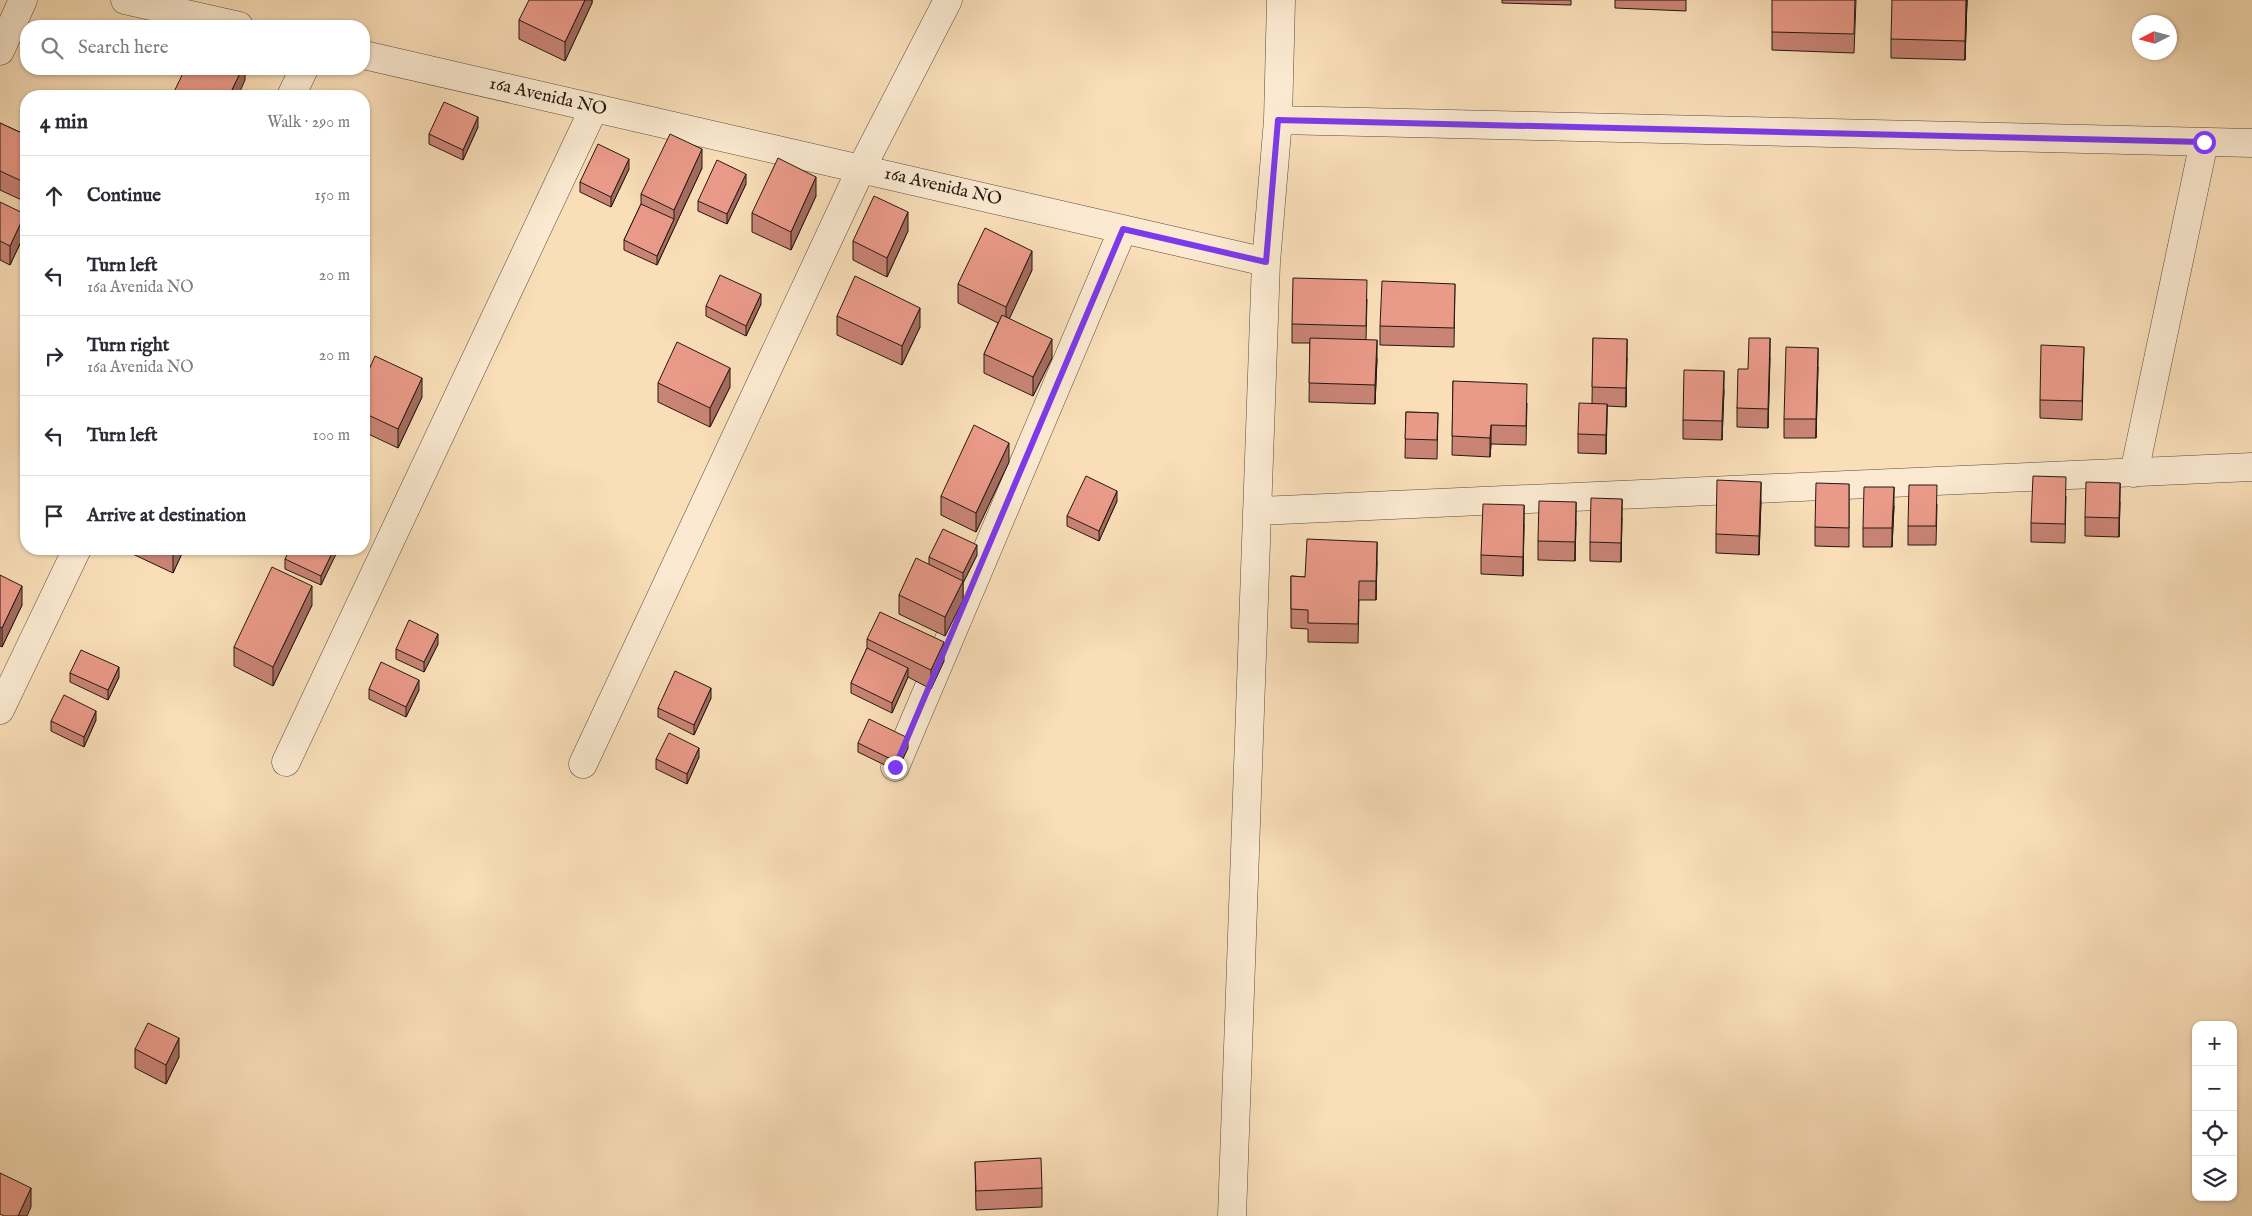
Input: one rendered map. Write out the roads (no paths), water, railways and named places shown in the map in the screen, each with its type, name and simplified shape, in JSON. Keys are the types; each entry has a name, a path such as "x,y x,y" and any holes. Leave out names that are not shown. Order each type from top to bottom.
{"street":[{"path":"0,50 23,0"},
{"path":"125,0 213,20"},
{"path":"583,764 861,169 948,0"},
{"path":"1232,1216 1266,262 1278,120 1280,0"},
{"name":"16a Avenida NO","path":"370,56 1266,262"},
{"path":"294,90 301,75"},
{"path":"286,762 594,108"},
{"path":"1278,120 2252,143"},
{"path":"2134,473 2204,142"},
{"path":"895,767 1123,229"},
{"path":"1257,511 2252,467"},
{"path":"0,710 74,555"}]}
